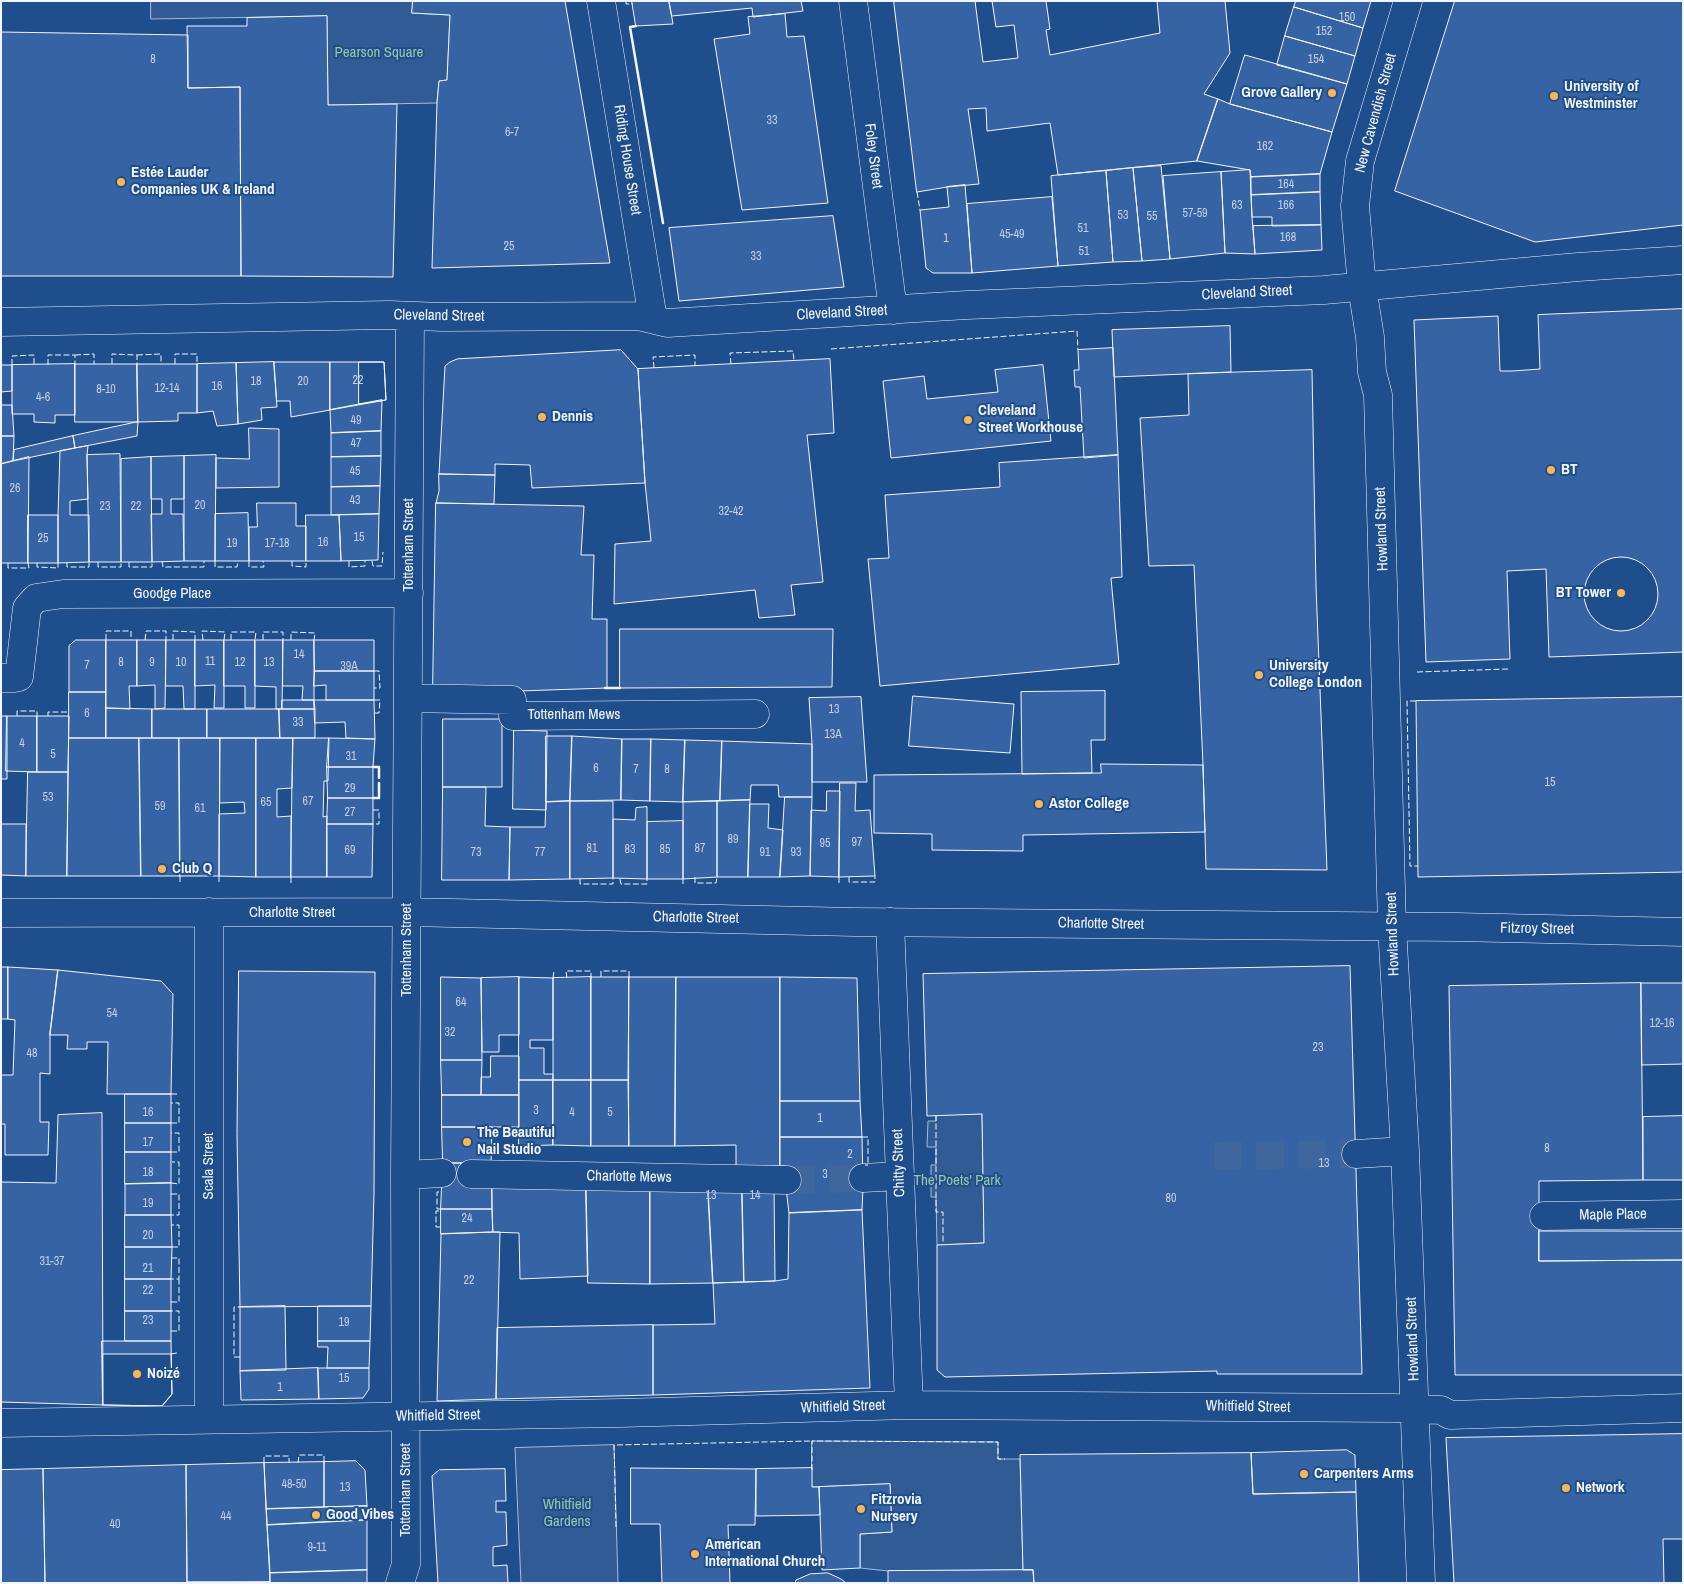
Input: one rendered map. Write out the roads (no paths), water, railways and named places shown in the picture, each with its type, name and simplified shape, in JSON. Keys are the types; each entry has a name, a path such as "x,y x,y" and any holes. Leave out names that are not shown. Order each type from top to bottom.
{"street":[{"name":"Riding House Street","path":"601,1 652,319"},
{"name":"Foley Street","path":"853,1 893,310"},
{"name":"New Cavendish Street","path":"1362,287 1355,206 1360,161 1408,1"},
{"name":"Cleveland Street","path":"1,322 410,316 631,316 667,323 1362,287 1578,267 1683,260"},
{"name":"Howland Street","path":"1362,287 1370,337 1372,372 1378,395 1392,927 1405,1151 1421,1583"},
{"name":"Tottenham Street","path":"400,1583 406,1564 405,1175 410,316"},
{"name":"Goodge Place","path":"1,678 19,676 27,608 36,598 63,594 409,592"},
{"name":"Tottenham Mews","path":"408,698 512,700 513,716 755,714"},
{"name":"Scala Street","path":"208,912 209,1419"},
{"name":"Charlotte Street","path":"1,913 407,912 890,922 1392,927"},
{"name":"Chitty Street","path":"890,922 909,1405"},
{"name":"Fitzroy Street","path":"1392,927 1683,932"},
{"path":"1356,1154 1405,1151"},
{"path":"405,1175 442,1173"},
{"name":"Charlotte Mews","path":"471,1174 787,1180"},
{"path":"863,1178 899,1176"},
{"name":"Maple Place","path":"1544,1216 1683,1214"},
{"name":"Whitfield Street","path":"1,1423 621,1413 909,1405 1416,1409 1441,1410 1450,1415 1683,1408"}],"tunnel":[{"path":"1214,1156 1356,1154"},
{"path":"787,1180 863,1178"}],"place":[{"name":"Grove Gallery","path":"1332,93"},
{"name":"University of Westminster","path":"1554,96"},
{"name":"Estée Lauder Companies UK & Ireland","path":"121,182"},
{"name":"Dennis","path":"542,417"},
{"name":"Cleveland Street Workhouse","path":"968,420"},
{"name":"BT","path":"1551,470"},
{"name":"BT Tower","path":"1621,593"},
{"name":"University College London","path":"1259,675"},
{"name":"Astor College","path":"1039,804"},
{"name":"Club Q","path":"162,869"},
{"name":"The Beautiful Nail Studio","path":"467,1142"},
{"name":"Noizé","path":"137,1374"},
{"name":"Carpenters Arms","path":"1304,1474"},
{"name":"Network","path":"1566,1488"},
{"name":"Fitzrovia Nursery","path":"861,1509"},
{"name":"Good Vibes","path":"316,1515"},
{"name":"American International Church","path":"695,1554"}],"park label":[{"name":"Pearson Square","path":"379,53"},
{"name":"The Poets' Park","path":"957,1181"},
{"name":"Whitfield Gardens","path":"567,1514"}]}
